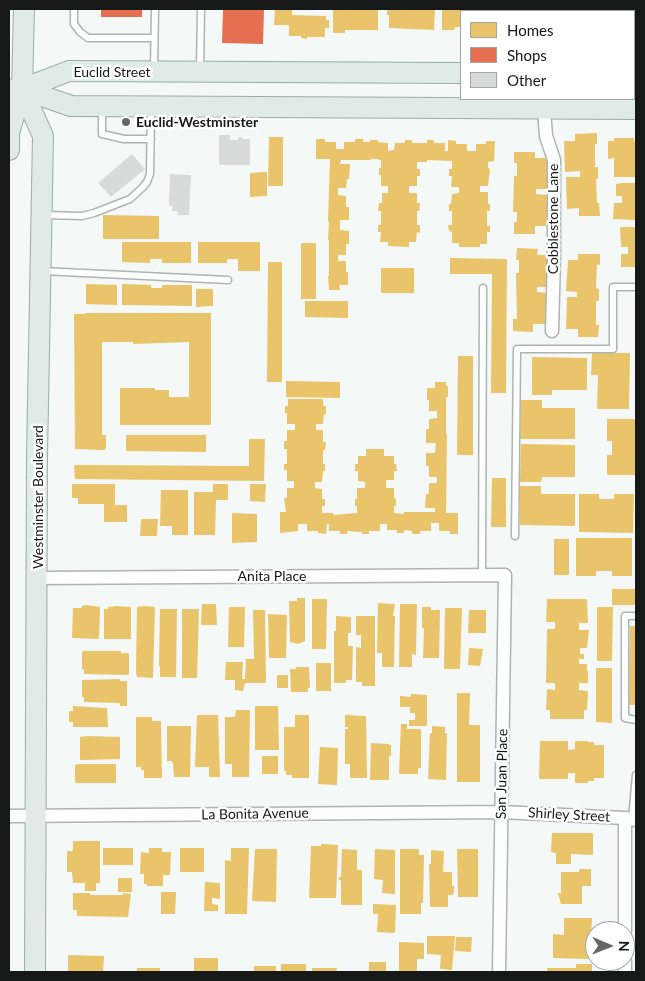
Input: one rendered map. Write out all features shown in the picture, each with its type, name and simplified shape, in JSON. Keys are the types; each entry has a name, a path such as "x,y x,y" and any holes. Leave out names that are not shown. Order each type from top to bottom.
{"main road":[{"path":"9,150 9,133 16,89 24,9"},
{"name":"Euclid Street","path":"16,89 69,71 460,73"},
{"path":"16,89 71,106 636,109"},
{"name":"Westminster Boulevard","path":"16,89 43,136 37,457 35,972"}],"street":[{"name":"Cobblestone Lane","path":"544,109 546,136 554,160 552,331"},
{"name":"Anita Place","path":"38,578 505,575"},
{"name":"San Juan Place","path":"499,972 505,575"},
{"name":"La Bonita Avenue","path":"9,816 502,812"},
{"name":"Shirley Street","path":"502,812 631,820"},
{"path":"626,921 631,820"}],"lane":[{"path":"74,9 74,24 88,38 154,38"},
{"path":"154,9 154,72"},
{"path":"200,73 201,9"},
{"path":"102,106 102,134 124,139 151,140"},
{"path":"41,215 82,216 130,199 147,182 150,174 152,107"},
{"path":"40,271 228,280"},
{"path":"515,536 517,349 613,349 613,287 636,287"},
{"path":"482,575 483,288"},
{"path":"636,616 625,616 625,718 636,720"},
{"path":"631,820 636,775"}],"building: Homes":[{"path":"275,9 292,9 292,15 326,16 326,20 329,20 329,28 325,28 325,37 307,37 307,39 301,38 301,36 289,36 289,25 274,25"},
{"path":"333,9 378,9 378,30 345,30 345,33 333,33"},
{"path":"387,9 435,9 434,30 389,28"},
{"path":"442,9 488,9 460,10 460,27 455,27 454,30 442,30"},
{"path":"495,9 537,9 537,10"},
{"path":"553,9 598,9 598,10"},
{"path":"636,9 636,33 635,10 605,10"},
{"path":"597,133 595,167 598,167 598,179 596,179 597,203 599,203 600,216 579,216 579,208 567,209 566,177 580,177 580,171 565,172 564,141 575,141 575,134"},
{"path":"269,137 283,137 283,186 268,186"},
{"path":"614,138 634,138 634,141 636,141 635,177 614,177 614,158 608,159 608,141 614,141"},
{"path":"316,139 325,139 325,142 336,142 336,149 344,149 344,142 355,142 355,139 363,139 363,142 378,140 378,142 388,143 388,151 394,150 395,143 405,143 405,140 412,140 412,143 427,143 427,140 434,140 434,143 445,143 445,151 448,151 448,140 456,141 456,144 467,144 467,151 476,151 476,144 486,144 486,141 495,141 494,161 488,162 488,168 490,169 488,186 480,186 480,192 488,192 488,204 490,204 490,211 487,211 487,226 490,226 490,232 487,232 487,244 480,244 480,247 459,247 459,243 452,243 452,232 449,231 448,225 452,225 452,211 449,211 449,204 451,204 452,194 459,193 459,187 451,187 452,176 449,176 449,169 452,169 452,161 427,160 427,162 417,162 420,176 417,176 417,186 409,186 409,193 417,193 417,203 420,203 419,211 417,211 417,225 420,225 420,233 417,232 416,242 409,242 409,247 388,246 388,242 380,242 381,232 378,232 378,225 381,225 381,211 378,211 379,203 382,203 382,193 388,193 388,186 381,186 379,168 381,168 381,160 341,160 340,164 350,164 346,188 338,188 338,195 346,196 346,207 349,207 349,220 340,220 340,230 349,231 349,244 346,244 346,255 338,255 338,261 346,261 348,285 339,285 340,290 329,290 328,221 330,159 316,159"},
{"path":"514,152 535,152 535,158 547,158 547,189 536,189 536,194 548,195 546,226 535,226 535,234 514,234 514,222 517,222 517,212 513,212 514,176 517,176 517,163 514,163"},
{"path":"267,172 267,196 250,197 250,173"},
{"path":"636,183 636,220 613,219 614,203 622,203 622,196 616,196 616,184"},
{"path":"103,215 159,216 159,239 103,239"},
{"path":"620,227 636,227 636,267 621,267 621,254 628,254 628,247 621,247"},
{"path":"122,242 191,242 191,263 162,263 162,259 150,259 150,263 122,262"},
{"path":"198,242 260,242 260,271 238,271 238,259 227,259 227,263 198,263"},
{"path":"301,243 316,243 316,299 301,299"},
{"path":"517,248 538,249 537,255 549,255 549,287 537,287 537,292 548,293 546,324 533,324 533,332 513,331 513,319 517,319 516,273 519,273 519,260 516,260"},
{"path":"578,254 600,254 600,265 597,264 596,288 599,289 599,301 596,301 596,325 599,325 598,337 578,337 578,329 566,329 567,297 577,297 577,292 566,291 568,260 578,260"},
{"path":"450,258 507,259 506,393 491,393 492,274 450,274"},
{"path":"268,262 282,262 282,382 267,382"},
{"path":"381,268 414,268 414,293 381,293"},
{"path":"86,284 117,285 117,305 86,304"},
{"path":"122,284 151,285 151,288 162,288 162,285 192,285 192,306 122,305"},
{"path":"196,289 213,289 213,306 196,307"},
{"path":"305,301 348,301 348,318 305,317"},
{"path":"211,313 211,425 120,425 120,388 155,388 155,390 169,390 169,397 189,397 189,342 133,344 133,342 102,342 102,435 106,435 106,447 105,450 75,449 74,314"},
{"path":"592,353 630,353 629,409 597,409 598,375 591,375"},
{"path":"458,356 473,356 473,455 457,455"},
{"path":"532,357 587,358 587,390 552,390 552,395 532,395"},
{"path":"286,381 340,382 340,398 286,397"},
{"path":"435,382 446,382 446,386 448,386 448,397 446,397 446,513 458,513 458,534 450,534 450,531 439,531 439,523 431,523 431,531 420,531 420,534 412,534 412,531 404,530 404,533 397,533 397,530 387,530 387,524 380,524 380,531 369,531 369,534 347,531 347,534 340,534 340,531 329,531 329,524 327,524 326,534 318,533 318,531 307,531 307,524 298,524 298,531 280,533 280,512 286,512 284,498 287,498 287,488 294,488 294,481 287,481 287,470 284,470 284,464 287,464 287,449 284,449 284,441 287,441 287,430 295,430 295,424 287,424 285,406 288,406 288,399 323,399 323,406 326,406 323,424 316,424 316,430 323,430 323,442 326,442 325,450 323,450 325,471 323,471 322,482 315,482 315,488 322,489 322,499 325,499 322,513 333,513 333,515 357,513 355,499 357,499 357,488 365,488 365,482 358,481 358,471 355,471 355,464 358,464 358,456 366,456 366,449 384,449 384,456 394,456 394,464 396,464 397,471 394,471 394,480 386,480 386,488 394,488 396,506 394,506 394,513 435,512 435,508 425,508 426,494 429,494 429,483 437,483 437,477 429,477 429,466 426,466 426,453 435,453 436,443 426,443 426,429 429,429 429,419 437,418 437,411 429,411 429,400 427,400 427,388 435,388"},
{"path":"521,400 542,400 542,408 575,408 575,439 520,439"},
{"path":"607,419 636,419 636,475 607,475 607,455 612,455 612,441 607,441"},
{"path":"126,435 206,435 206,452 126,451"},
{"path":"249,439 265,439 264,481 75,479 74,465 249,466"},
{"path":"521,444 575,445 575,477 542,477 541,482 520,482"},
{"path":"492,478 506,478 506,527 491,527"},
{"path":"72,484 115,484 115,505 127,505 127,522 104,522 104,504 78,504 78,498 72,498"},
{"path":"213,484 228,484 228,500 216,500 215,535 194,535 194,492 213,492"},
{"path":"250,484 266,484 265,502 250,501"},
{"path":"520,486 541,486 541,494 575,494 575,526 520,525"},
{"path":"161,490 188,490 188,535 172,535 172,526 160,526"},
{"path":"579,494 599,494 599,499 614,499 614,494 634,494 633,533 579,532"},
{"path":"232,513 257,514 257,542 232,543"},
{"path":"141,519 158,519 157,536 140,536"},
{"path":"576,538 632,538 632,576 612,576 612,571 596,571 596,576 576,576"},
{"path":"554,539 569,539 569,575 554,575"},
{"path":"612,589 636,589 636,605 612,605"},
{"path":"297,598 305,598 305,641 298,644 290,642 289,601 297,601"},
{"path":"312,599 327,599 326,649 312,649"},
{"path":"547,599 587,599 588,623 579,623 579,630 589,630 587,648 580,648 580,654 584,654 584,659 579,659 579,664 587,664 588,671 588,683 579,683 579,690 588,691 587,710 584,710 584,719 550,719 550,710 546,710 547,689 555,690 555,683 546,683 547,629 555,629 555,622 546,622"},
{"path":"378,603 395,604 393,616 395,616 394,667 382,667 382,653 377,653"},
{"path":"202,604 216,604 217,625 201,625"},
{"path":"400,604 417,604 416,655 412,654 412,667 399,667"},
{"path":"82,606 100,607 99,639 72,638 73,608 82,608"},
{"path":"117,606 131,607 131,639 104,639 104,609"},
{"path":"137,607 155,607 153,678 137,677 136,673"},
{"path":"229,607 245,607 244,647 228,647"},
{"path":"422,607 440,610 439,658 423,658 424,628 422,628"},
{"path":"597,607 613,607 612,661 597,661"},
{"path":"445,608 462,608 460,669 444,669"},
{"path":"160,609 177,609 176,677 160,677"},
{"path":"182,609 199,609 197,678 182,678"},
{"path":"253,610 265,610 266,683 245,683 243,691 235,690 235,680 225,680 226,662 243,662 242,679 245,679 246,659 254,659"},
{"path":"469,610 486,610 486,633 468,633"},
{"path":"268,614 287,615 286,658 269,658"},
{"path":"336,616 351,617 351,633 348,633 348,646 353,646 352,680 346,680 346,683 334,683 334,631 336,631"},
{"path":"356,616 375,616 375,686 362,686 362,682 356,682 356,647 361,648 361,635 356,635"},
{"path":"630,626 636,626 636,705 629,705"},
{"path":"469,648 483,649 480,666 468,665"},
{"path":"83,651 121,651 121,653 129,653 129,675 84,674 84,669 82,669"},
{"path":"316,663 331,663 331,691 316,691"},
{"path":"296,667 309,667 310,688 308,688 308,692 291,692 290,669 296,669"},
{"path":"596,668 612,668 612,723 596,722"},
{"path":"277,675 288,675 288,688 277,688"},
{"path":"120,679 120,681 127,681 127,706 120,706 120,703 84,702 84,697 82,697 82,680"},
{"path":"457,693 470,693 469,725 480,725 480,782 457,782"},
{"path":"411,694 427,695 427,726 409,726 409,720 415,720 415,713 410,713 410,707 400,707 400,696 411,697"},
{"path":"73,706 107,708 108,727 73,727 73,722 69,722 69,711 73,711"},
{"path":"255,706 278,706 279,750 255,750"},
{"path":"236,710 250,710 249,777 232,777 232,764 225,764 225,717 235,717"},
{"path":"197,715 218,715 220,777 209,777 209,767 195,767"},
{"path":"295,715 309,715 309,778 292,778 292,775 286,775 286,771 284,771 284,727 295,727"},
{"path":"345,715 366,716 367,778 350,778 350,764 345,764 345,729 348,729 348,727 345,727"},
{"path":"136,717 152,717 152,721 161,721 162,778 144,778 144,770 141,770 141,767 136,767"},
{"path":"401,724 407,724 407,729 421,729 421,768 418,768 418,774 399,774"},
{"path":"167,726 191,726 190,777 174,777 173,763 172,761 167,761"},
{"path":"432,726 445,727 445,733 447,733 446,780 428,779"},
{"path":"80,737 120,737 120,759 80,760"},
{"path":"540,741 568,741 568,750 575,749 575,741 588,741 594,742 594,745 604,745 604,778 594,778 594,781 588,781 588,783 575,783 575,773 568,773 568,779 539,779"},
{"path":"371,743 391,745 389,780 370,780"},
{"path":"320,747 338,748 337,785 318,784"},
{"path":"262,756 278,756 278,774 262,774"},
{"path":"116,764 116,783 75,783 75,765"},
{"path":"552,833 593,833 593,855 571,854 571,864 556,864 556,853 551,852"},
{"path":"73,841 100,841 100,883 96,883 96,891 85,891 85,883 73,883 72,872 67,872 67,851 73,851"},
{"path":"321,844 338,845 336,898 309,898 311,846 321,846"},
{"path":"103,848 133,848 133,865 103,865"},
{"path":"149,848 162,848 162,852 171,852 170,875 163,875 163,886 147,886 147,884 144,884 144,874 140,874 141,852 149,853"},
{"path":"180,848 204,848 204,872 180,872"},
{"path":"231,848 249,848 247,914 225,914 225,860 231,861"},
{"path":"255,849 277,849 276,902 252,901"},
{"path":"342,849 357,850 357,870 362,870 362,905 341,905 341,880 339,880 339,877 341,877"},
{"path":"375,849 395,850 395,894 382,893 383,880 374,879"},
{"path":"400,849 419,849 419,855 424,855 421,914 400,914"},
{"path":"457,849 478,849 478,897 458,897"},
{"path":"431,850 444,851 443,872 452,872 454,892 453,895 448,895 448,907 430,907 429,864 431,864"},
{"path":"579,869 591,869 591,886 582,886 582,904 561,904 558,893 561,893 561,872 579,872"},
{"path":"118,878 132,878 132,892 118,892"},
{"path":"205,882 220,883 220,899 212,898 212,904 218,905 218,911 204,911"},
{"path":"161,892 176,892 175,914 161,914"},
{"path":"73,893 90,893 90,895 131,894 128,917 77,916 77,910 73,910"},
{"path":"373,904 396,905 395,933 377,932 378,914 373,914"},
{"path":"564,918 592,918 592,921 585,921 585,959 553,958 553,934 564,935"},
{"path":"427,936 455,936 452,970 440,969 441,955 427,954"},
{"path":"456,937 472,937 471,952 455,951"},
{"path":"399,942 424,943 424,959 417,959 417,972 399,972"},
{"path":"68,955 104,956 103,972 68,972"},
{"path":"194,958 218,958 218,972 194,972"},
{"path":"369,962 386,962 386,972 369,972"},
{"path":"281,964 306,964 306,972 281,972"},
{"path":"576,964 585,964 585,971 592,972 547,972 547,968 576,968"},
{"path":"254,966 276,966 276,972 254,972"},
{"path":"137,968 160,968 160,972 137,972"},
{"path":"312,968 337,968 336,972 312,972"}],"building: Shops":[{"path":"101,9 142,9 142,17 101,17"},
{"path":"223,9 264,9 263,44 222,43"}],"building: Other":[{"path":"219,135 230,135 230,140 238,140 238,137 250,139 250,165 219,165"},
{"path":"132,154 145,169 111,197 98,183"},
{"path":"170,174 191,175 189,215 177,215 178,211 172,211 173,206 169,206"}],"place":[{"name":"Euclid-Westminster","path":"126,122"}]}
